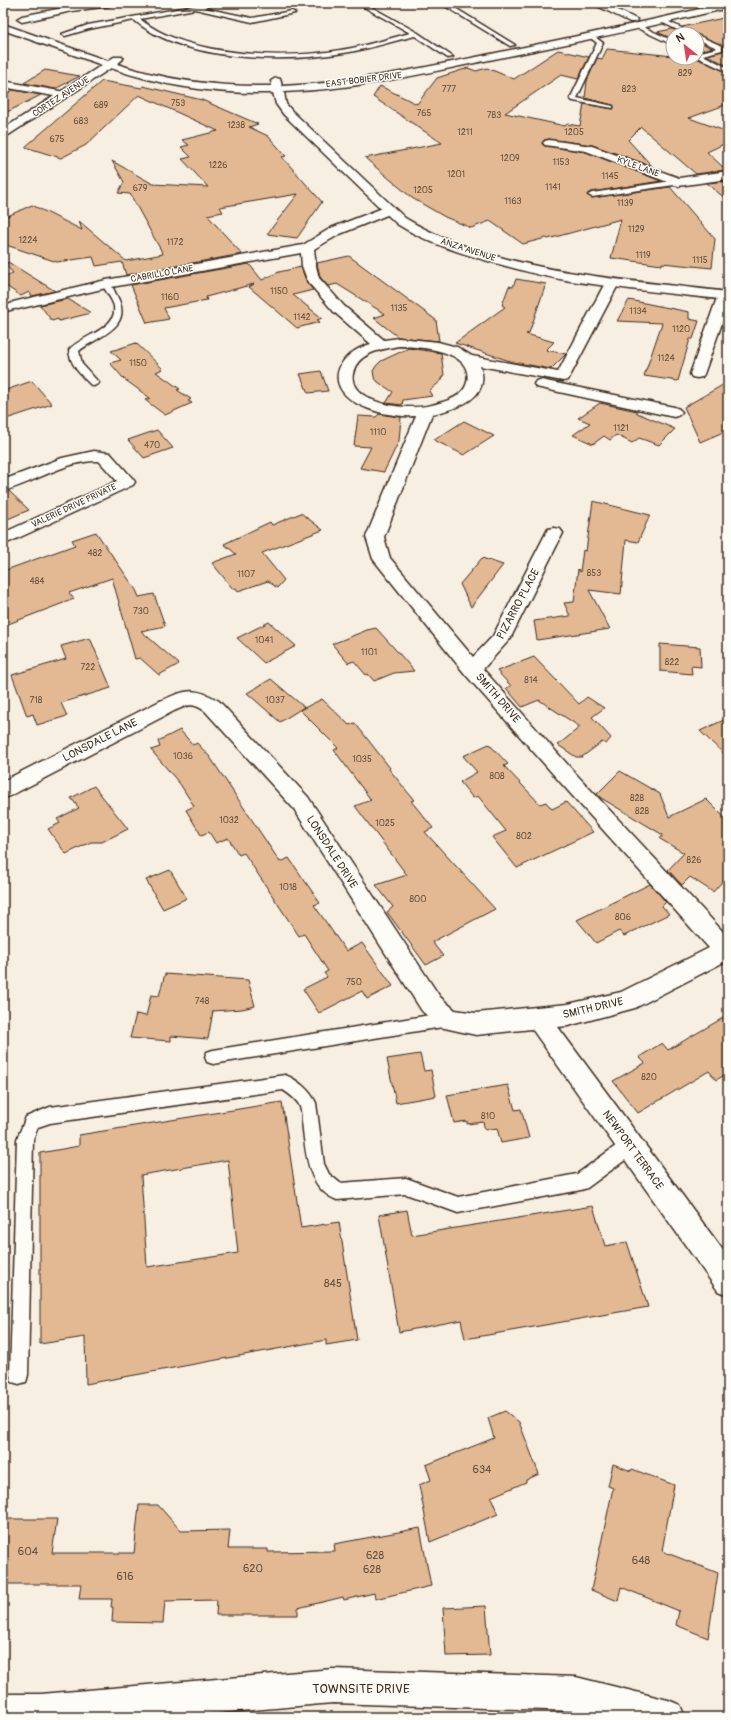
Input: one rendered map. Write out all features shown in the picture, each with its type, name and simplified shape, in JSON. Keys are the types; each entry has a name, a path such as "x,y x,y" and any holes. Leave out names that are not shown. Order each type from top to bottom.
{"street":[{"path":"42,26 19,18 69,5 110,3"},
{"path":"601,4 635,23"},
{"name":"EAST BOBIER DRIVE","path":"234,79 277,85 375,72 635,23 727,4"},
{"name":"EAST BOBIER DRIVE","path":"3,27 40,38 109,66 141,76 202,87 277,85 390,78 591,36 635,23 663,21 727,4"},
{"path":"61,33 79,40"},
{"path":"105,52 118,59 180,74"},
{"name":"CORTEZ AVENUE","path":"3,134 65,95 118,59"},
{"path":"3,84 65,95"},
{"name":"ANZA AVENUE","path":"277,85 281,104 288,113 388,210 407,225 419,232 444,243 477,254 532,269 571,277 612,283 727,295"},
{"name":"KYLE LANE","path":"549,143 588,148 678,182 728,175"},
{"path":"381,345 339,309 313,279 309,266 307,248 318,240 336,231 388,210"},
{"name":"CABRILLO LANE","path":"18,305 106,284 307,248"},
{"path":"471,364 563,377 612,283"},
{"path":"697,374 727,295"},
{"path":"471,364 477,380 472,391 461,400 446,407 426,411 405,412 383,408 365,402 352,393 345,382 345,370 351,360 364,351 381,345 399,342 418,342 438,345 454,351 471,364 674,412"},
{"name":"SMITH DRIVE","path":"426,411 375,537 382,559 472,669 568,778 727,950 626,1001 568,1016 476,1024 449,1019"},
{"name":"VALERIE DRIVE PRIVATE","path":"3,486 79,458 97,455 104,456 127,482 3,540"},
{"name":"PIZARRO PLACE","path":"472,669 500,639 554,533"},
{"name":"LONSDALE LANE","path":"3,790 167,706 186,698 199,698"},
{"name":"LONSDALE DRIVE","path":"199,698 212,706 227,721 301,803 431,1004 449,1019"},
{"name":"NEWPORT TERRACE","path":"538,1018 728,1281"},
{"name":"TOWNSITE DRIVE","path":"3,1712 40,1711 333,1686 576,1694 668,1717"}],"lane":[{"path":"360,3 416,34 450,57"},
{"path":"444,3 512,45"},
{"path":"61,33 198,5 252,20 292,13"},
{"path":"135,18 152,31 207,50 260,55 294,56 338,52 416,34"},
{"path":"663,21 674,26"},
{"path":"635,23 665,39"},
{"path":"591,36 600,42 573,99 611,107"},
{"path":"705,40 720,47 720,49 705,53"},
{"path":"705,59 728,70"},
{"path":"592,195 678,182"},
{"path":"94,383 83,372 74,357 74,350 87,340 106,331 117,318 118,306 106,284"},
{"path":"3,309 18,305"},
{"path":"213,1057 449,1019"},
{"path":"19,1375 25,1138 32,1122 50,1115 285,1082 297,1090 308,1103 316,1165 324,1180 337,1192 406,1186 458,1205 581,1182 630,1146"}],"building":[{"path":"728,17 728,66 707,55 723,51 723,45 705,38 705,26 687,26"},
{"path":"665,30 665,36 657,32"},
{"path":"705,45 712,48 705,49"},
{"path":"607,49 665,55 665,66 705,66 705,62 728,73 728,104 689,118 728,132 728,142 707,152 726,170 696,174 641,127 628,140 652,166 592,145 549,139 544,140 542,144 545,146 586,152 661,181 587,194 591,198 670,187 715,239 712,268 662,263 662,265 611,258 621,219 548,239 546,238 523,244 490,221 471,228 445,217 412,198 365,158 442,143 373,97 380,86 417,104 437,78 468,68 476,71 487,68 514,79 558,50 589,57 578,79 561,75 505,113 565,126 567,124 580,126 584,104 614,108 613,105 585,98 587,81 597,58 602,59"},
{"path":"45,70 80,76 55,89 24,83"},
{"path":"102,81 142,88 143,86 202,100 258,124 249,127 268,136 286,156 282,157 322,202 297,238 267,234 298,194 220,207 223,212 207,215 242,254 126,275 122,262 96,266 93,257 57,262 3,244 3,218 32,205 82,230 79,221 126,261 163,254 130,194 118,193 124,182 112,161 153,184 208,187 182,159 191,157 181,147 189,145 182,140 218,131 139,95 140,94 86,145 61,158 25,147"},
{"path":"13,90 41,95 3,114 3,96"},
{"path":"728,181 728,201 707,183"},
{"path":"349,256 436,320 439,341 398,337 374,318 385,314 337,284 328,286 320,277 317,263"},
{"path":"8,262 55,291 32,296 29,292 21,296 3,284 3,277 13,273 6,265"},
{"path":"249,264 262,280 279,272 301,267 307,283 313,290 293,295 322,318 317,320 320,322 297,328 249,287 254,284 206,297 207,300 164,308 169,319 147,323 131,285"},
{"path":"516,279 546,284 529,333 526,334 554,342 546,350 566,354 551,369 513,362 455,343 505,307 502,305 509,286 513,287"},
{"path":"68,299 91,313 59,321 58,319 52,321 40,305"},
{"path":"629,300 689,312 689,319 699,321 693,339 690,339 678,381 644,376 662,323 617,321"},
{"path":"136,343 163,369 156,372 180,389 177,390 191,399 188,401 192,403 165,415 145,400 150,398 124,379 110,363 121,360 111,351"},
{"path":"409,348 441,353 444,375 441,381 429,391 432,396 403,400 402,405 386,403 393,392 378,382 374,377 373,371 381,361"},
{"path":"321,371 328,391 308,393 300,374"},
{"path":"32,381 52,404 3,420 3,391"},
{"path":"728,382 728,430 700,442 684,407"},
{"path":"600,403 637,411 637,413 675,429 659,445 639,438 632,443 616,435 610,440 604,436 593,444 573,435 590,423 578,418"},
{"path":"379,414 401,417 399,441 384,472 360,468 371,447 354,446 358,416 376,417"},
{"path":"464,421 494,436 464,455 434,440"},
{"path":"157,430 173,448 144,458 128,440"},
{"path":"9,491 29,510 3,521 3,492"},
{"path":"593,501 650,515 638,542 626,540 621,594 589,590 610,629 537,640 534,621 570,616 564,603 574,602 578,569 580,572 583,550 586,551"},
{"path":"301,513 323,530 262,553 284,580 277,588 268,581 238,591 236,588 233,589 212,563 236,554 224,544 270,522 272,525"},
{"path":"96,532 136,590 139,597 154,594 165,626 141,631 179,664 159,675 140,658 135,659 112,578 69,593 74,599 3,626 3,571 75,545 72,540"},
{"path":"482,558 503,565 471,607 460,584"},
{"path":"269,622 296,646 264,663 237,638"},
{"path":"376,628 414,671 394,673 374,681 368,674 366,675 354,661 348,663 332,644"},
{"path":"90,638 111,688 61,703 67,716 37,725 33,714 27,716 12,675 66,659 61,646"},
{"path":"660,644 700,647 701,667 691,666 692,674 660,671"},
{"path":"534,657 579,704 587,697 604,708 592,717 611,738 606,744 602,742 582,757 576,757 558,745 580,727 539,700 522,707 506,688 511,686 497,671"},
{"path":"271,679 304,707 280,722 247,693"},
{"path":"322,699 349,725 355,723 414,800 411,801 433,828 425,832 495,909 432,942 443,956 426,965 387,912 393,907 376,885 407,875 355,806 371,800 334,750 338,748 300,710"},
{"path":"728,718 728,758 700,731"},
{"path":"180,730 193,745 197,743 210,757 280,862 289,858 320,903 314,905 346,951 362,943 393,986 367,999 362,991 319,1013 303,989 327,977 324,973 328,971 304,934 299,936 244,853 239,855 228,838 216,843 209,832 201,835 186,810 194,806 180,784 151,750 160,747 158,741"},
{"path":"489,744 508,764 504,766 540,804 546,802 552,809 566,802 593,832 517,868 492,837 506,831 478,796 473,798 460,782 477,772 463,756"},
{"path":"620,771 660,794 669,817 706,799 728,821 728,875 713,892 690,877 682,885 668,870 684,853 660,839 663,835 601,798 597,794"},
{"path":"94,786 128,829 102,842 91,842 66,854 48,829 60,823 57,819 79,808 71,798"},
{"path":"170,870 186,897 185,899 163,909 146,880"},
{"path":"650,884 666,902 662,906 669,914 624,936 619,931 596,943 577,920"},
{"path":"165,974 248,980 255,1006 242,1009 213,1011 208,1039 171,1036 171,1041 130,1038 136,1014 146,1016 151,995 159,996"},
{"path":"728,1015 728,1073 716,1080 709,1071 638,1113 613,1081 645,1063 639,1057 662,1043 668,1050"},
{"path":"420,1054 424,1071 431,1070 436,1096 396,1103 387,1059"},
{"path":"508,1085 515,1110 521,1109 529,1138 501,1143 497,1128 485,1130 483,1122 467,1124 467,1121 454,1123 447,1095"},
{"path":"282,1102 301,1228 339,1222 357,1340 326,1345 326,1340 86,1384 85,1337 40,1344 40,1153 79,1146 79,1135","holes":["228,1160 238,1253 147,1267 141,1175"]},
{"path":"593,1206 605,1246 627,1242 648,1307 465,1339 461,1320 399,1332 379,1215 407,1210 412,1235"},
{"path":"505,1411 519,1422 539,1474 526,1480 526,1482 491,1497 498,1514 430,1542 419,1485 431,1480 426,1465 494,1438 488,1418"},
{"path":"613,1464 631,1471 632,1469 674,1485 662,1551 718,1573 708,1638 676,1625 679,1611 621,1587 618,1601 591,1590 613,1488 608,1486"},
{"path":"139,1505 158,1505 181,1531 230,1530 228,1549 268,1549 268,1552 335,1551 334,1544 420,1528 431,1586 375,1599 374,1593 344,1600 343,1597 298,1608 298,1615 216,1615 217,1600 165,1601 163,1623 112,1622 112,1599 79,1599 81,1584 3,1584 3,1519 57,1519 52,1553 134,1553"},
{"path":"486,1606 490,1655 446,1656 443,1608"}]}
